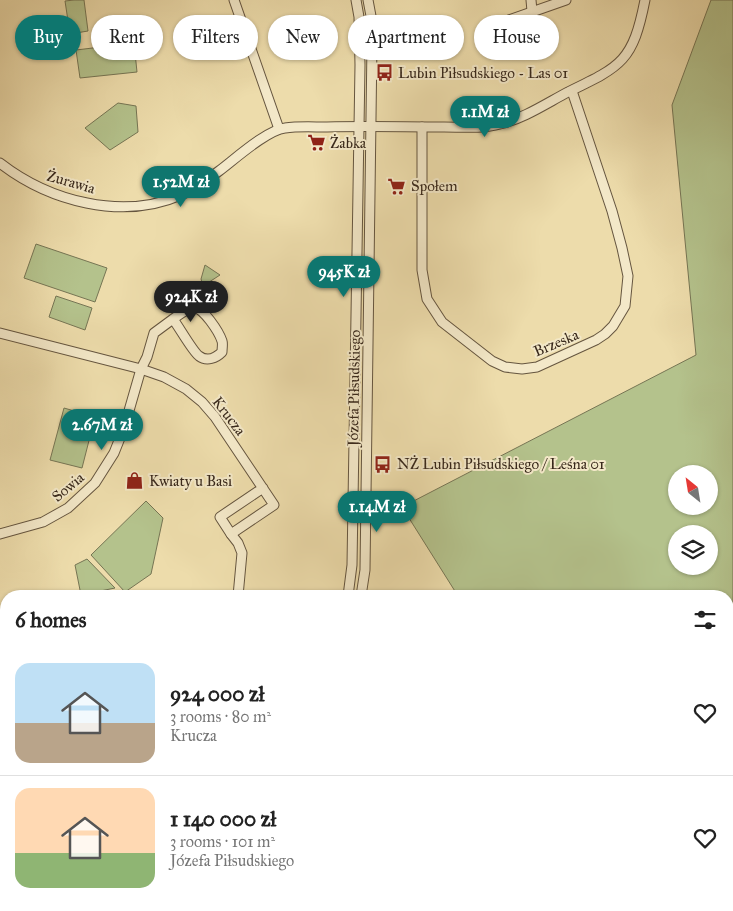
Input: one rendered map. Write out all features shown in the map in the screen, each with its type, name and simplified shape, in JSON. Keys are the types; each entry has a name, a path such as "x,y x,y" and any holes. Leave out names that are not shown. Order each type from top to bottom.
{"street":[{"path":"234,0 280,129"},
{"name":"Józefa Piłsudskiego","path":"349,590 352,565 360,126 360,42 356,0"},
{"name":"Józefa Piłsudskiego","path":"361,590 365,570 372,43 371,16 368,0"},
{"path":"531,0 532,11"},
{"path":"522,15 566,0"},
{"name":"Żurawia","path":"0,163 26,181 49,192 74,200 100,205 134,206 161,202 181,196 271,133 280,129 360,126 476,127 499,125 572,91 610,70 623,60 636,36 645,0"},
{"name":"Brzeska","path":"422,127 422,270 427,299 442,322 492,361 522,369 537,367 601,337 613,326 625,306 628,276 622,248 612,211 572,91"},
{"path":"141,369 147,357 154,333 173,319 189,309 196,307 202,310 219,335 223,343 222,352 216,358 208,359 199,356 173,319"},
{"name":"Krucza","path":"0,333 141,369 164,377 186,389 202,402 215,417 274,505 231,534"},
{"name":"Sowia","path":"0,534 43,522 68,508 95,483 114,453 124,428 141,369"},
{"path":"239,590 242,553 238,543 220,517 263,488"}],"green space":[{"path":"84,0 88,31 81,32 81,15 67,15 65,1"},
{"path":"711,0 733,0 733,590 454,590 402,507 696,355 672,105"},
{"path":"91,48 91,60 136,60 137,72 80,78 77,60 81,60 81,49"},
{"path":"118,103 136,106 138,132 110,150 85,128"},
{"path":"36,244 107,268 95,302 24,278"},
{"path":"205,265 220,275 203,286 201,279"},
{"path":"56,296 92,308 85,330 49,317"},
{"path":"64,408 95,417 82,468 50,460"},
{"path":"146,501 163,518 151,574 128,590 123,590 91,555"},
{"path":"87,559 115,588 80,590 75,565"}],"place":[{"name":"Lubin Piłsudskiego - Las 01","path":"384,73"},
{"name":"Żabka","path":"316,143"},
{"name":"Społem","path":"397,186"},
{"name":"NŻ Lubin Piłsudskiego / Leśna 01","path":"383,464"},
{"name":"Kwiaty u Basi","path":"135,481"}]}
